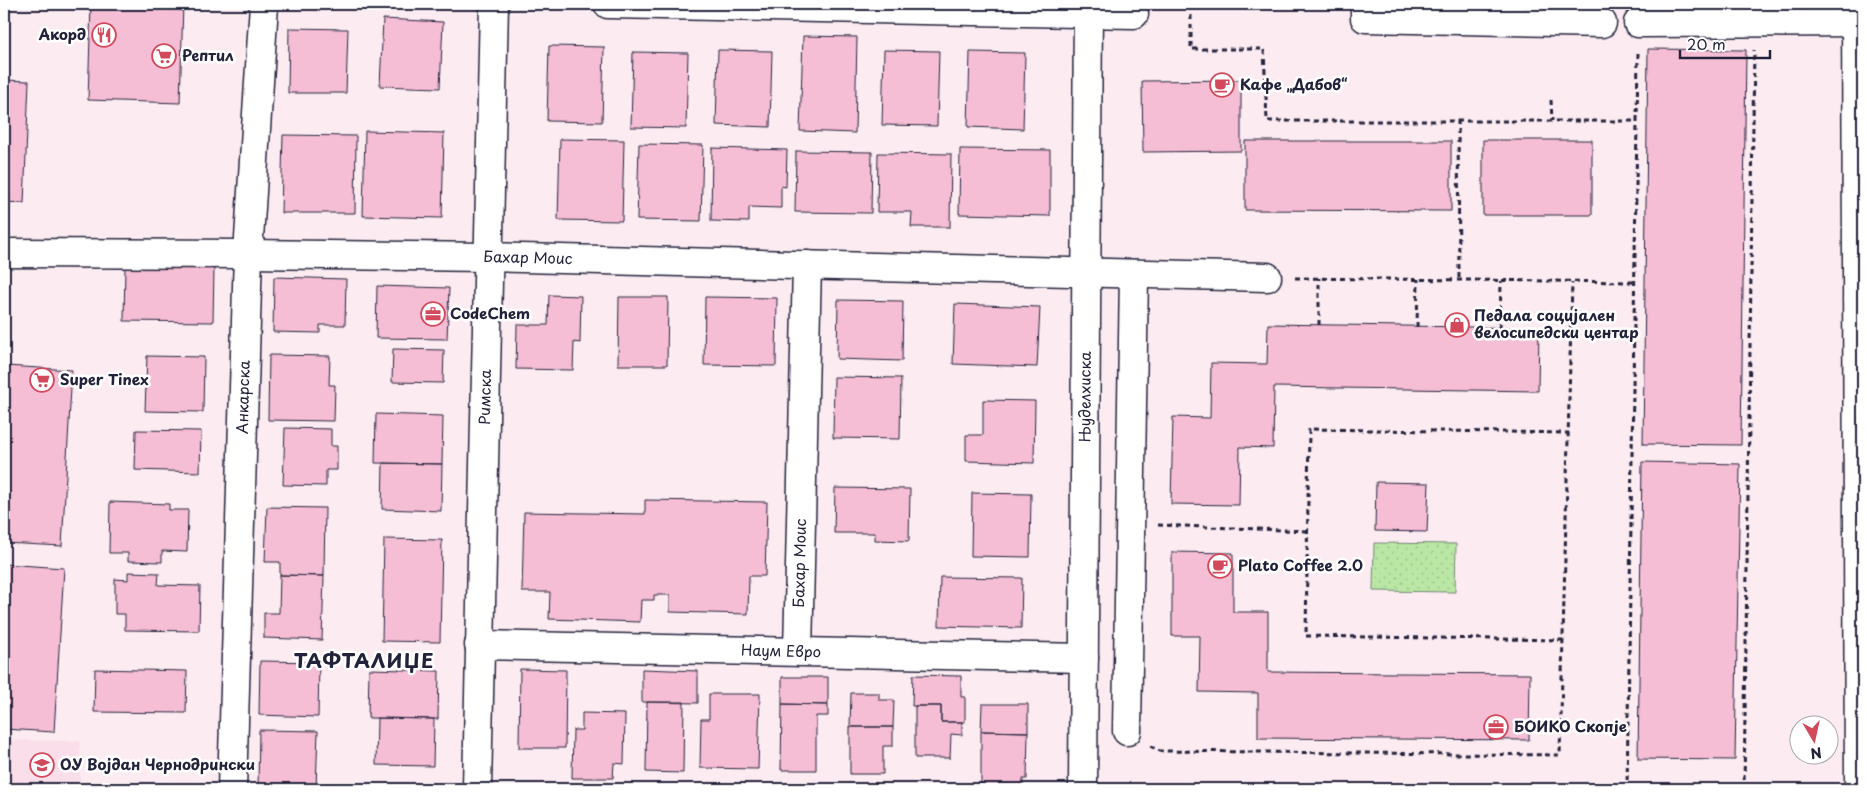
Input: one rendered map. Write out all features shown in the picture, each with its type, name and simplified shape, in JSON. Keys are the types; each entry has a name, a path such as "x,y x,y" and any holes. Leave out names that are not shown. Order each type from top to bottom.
{"street":[{"name":"Анкарска","path":"232,789 248,254 264,4"},
{"name":"Римска","path":"476,789 494,4"},
{"path":"608,4 1088,9 1134,14"},
{"path":"1365,4 1365,18 1602,23"},
{"name":"Њуделхиска","path":"1083,789 1088,9"},
{"path":"1638,23 1754,22 1859,16 1859,789"},
{"name":"Бахар Моис","path":"4,254 248,254 487,257 1267,278"},
{"name":"Бахар Моис","path":"798,651 807,265"},
{"path":"1127,731 1134,274"},
{"name":"Наум Евро","path":"479,644 1084,658"}],"path":[{"path":"1191,15 1191,49 1264,49 1267,121 1637,121"},
{"path":"1744,789 1754,22"},
{"path":"1627,789 1638,23"},
{"path":"1551,100 1552,121"},
{"path":"1458,120 1459,280"},
{"path":"1267,278 1634,282"},
{"path":"1319,278 1319,325"},
{"path":"1417,326 1418,279"},
{"path":"1500,328 1501,281"},
{"path":"1127,731 1160,751 1560,755 1572,282"},
{"path":"1563,640 1306,636 1310,429 1569,432"},
{"path":"1130,524 1308,531"}],"shaded area":[{"name":"ОУ Војдан Чернодрински","path":"4,740 80,741 80,789 4,789"}],"green space":[{"path":"1374,543 1456,544 1455,592 1373,591"}],"building":[{"path":"91,4 183,4 180,103 88,100"},
{"path":"383,19 443,22 440,88 380,86"},
{"path":"289,28 348,29 346,93 288,93"},
{"path":"803,36 857,37 855,133 800,131"},
{"path":"549,46 604,47 602,122 547,121"},
{"path":"1648,49 1746,50 1741,445 1643,444"},
{"path":"718,50 772,51 770,127 716,125"},
{"path":"884,50 939,51 937,126 882,125"},
{"path":"633,52 688,53 686,128 631,127"},
{"path":"970,52 1025,53 1023,129 968,127"},
{"path":"4,80 29,81 24,203 4,202"},
{"path":"1241,80 1241,151 1143,152 1142,81"},
{"path":"365,131 444,133 442,218 363,216"},
{"path":"283,135 356,136 355,213 281,213"},
{"path":"560,139 624,140 622,221 558,220"},
{"path":"1483,140 1592,140 1592,215 1483,215"},
{"path":"1245,141 1451,141 1451,211 1245,210"},
{"path":"639,144 703,145 701,221 637,220"},
{"path":"712,148 787,150 786,187 781,186 781,208 749,207 749,222 711,221"},
{"path":"960,149 1050,150 1050,216 959,214"},
{"path":"796,151 872,152 871,213 795,212"},
{"path":"878,153 951,154 950,227 911,227 912,212 877,212"},
{"path":"125,266 214,267 213,322 124,321"},
{"path":"274,277 346,279 345,325 320,325 320,333 273,332"},
{"path":"377,286 449,288 447,339 376,338"},
{"path":"549,295 581,296 580,343 574,342 573,370 516,369 517,325 548,325"},
{"path":"619,297 668,297 667,365 618,365"},
{"path":"705,297 777,298 776,366 704,365"},
{"path":"838,300 903,301 902,361 837,359"},
{"path":"955,304 1040,307 1037,367 953,364"},
{"path":"1268,324 1539,328 1538,391 1274,387 1273,448 1240,447 1239,505 1171,504 1173,417 1210,418 1211,363 1267,364"},
{"path":"393,349 444,350 443,383 392,382"},
{"path":"269,355 330,356 329,385 335,385 334,421 268,420"},
{"path":"147,356 204,357 203,412 145,411"},
{"path":"6,366 72,370 62,546 4,543 4,368"},
{"path":"834,377 901,378 900,439 833,438"},
{"path":"983,400 1035,401 1034,463 966,461 966,435 983,435"},
{"path":"376,414 443,416 442,464 375,463"},
{"path":"285,428 331,429 331,446 337,446 337,470 326,470 326,486 283,485"},
{"path":"136,430 201,431 200,472 135,470"},
{"path":"1642,462 1740,464 1735,760 1638,759"},
{"path":"383,463 442,464 441,511 382,509"},
{"path":"1376,482 1429,483 1427,532 1375,531"},
{"path":"835,488 910,489 909,541 875,540 875,533 834,533"},
{"path":"972,493 1031,494 1030,557 971,556"},
{"path":"645,500 767,502 765,576 749,576 748,614 670,612 670,595 654,595 654,600 641,600 640,622 549,619 550,592 522,592 524,512 645,514"},
{"path":"110,502 169,504 169,510 188,510 187,552 162,551 162,562 128,561 128,553 109,553"},
{"path":"267,507 325,508 324,576 280,575 280,562 265,562"},
{"path":"384,539 442,540 440,642 382,641"},
{"path":"1172,552 1233,553 1233,612 1268,612 1268,672 1530,674 1529,740 1258,738 1258,693 1199,692 1200,636 1172,636"},
{"path":"4,564 64,568 54,732 4,729"},
{"path":"128,572 159,573 158,585 200,586 199,631 125,630 125,614 115,614 115,579 128,580"},
{"path":"280,575 324,576 322,640 264,638 264,613 279,613"},
{"path":"940,577 1022,578 1021,628 939,626"},
{"path":"260,661 319,662 318,717 259,715"},
{"path":"95,669 187,671 186,713 94,712"},
{"path":"369,669 439,671 438,719 368,718"},
{"path":"520,669 566,670 565,748 519,748"},
{"path":"642,669 698,671 698,703 642,702"},
{"path":"913,675 961,676 961,697 965,697 965,722 941,722 941,706 912,706"},
{"path":"782,677 828,677 828,705 782,704"},
{"path":"851,693 879,693 879,700 894,700 893,727 850,727"},
{"path":"709,694 760,694 758,769 700,768 701,719 709,719"},
{"path":"647,702 684,702 683,773 646,772"},
{"path":"782,704 828,705 828,716 816,716 816,770 781,770"},
{"path":"982,704 1028,704 1028,732 981,731"},
{"path":"915,706 941,706 941,722 962,722 962,735 951,734 950,758 915,758"},
{"path":"582,713 625,714 624,764 614,763 613,778 572,778 573,730 582,730"},
{"path":"377,718 434,719 433,766 376,765"},
{"path":"850,727 893,727 893,746 883,746 883,774 850,774"},
{"path":"259,730 318,731 316,789 258,789"},
{"path":"981,731 1028,732 1027,779 1023,779 1023,789 981,789"}],"place":[{"name":"Акорд","path":"104,35"},
{"name":"Рептил","path":"164,56"},
{"name":"Кафе „Дабов“","path":"1222,85"},
{"name":"CodeChem","path":"433,314"},
{"name":"Педала социјален велосипедски центар","path":"1457,325"},
{"name":"Super Tinex","path":"42,380"},
{"name":"Plato Coffee 2.0","path":"1220,566"},
{"name":"БОИКО Скопје","path":"1496,727"},
{"name":"ОУ Војдан Чернодрински","path":"42,765"}],"district":[{"name":"ТАФТАЛИЏЕ","path":"364,661"}]}
